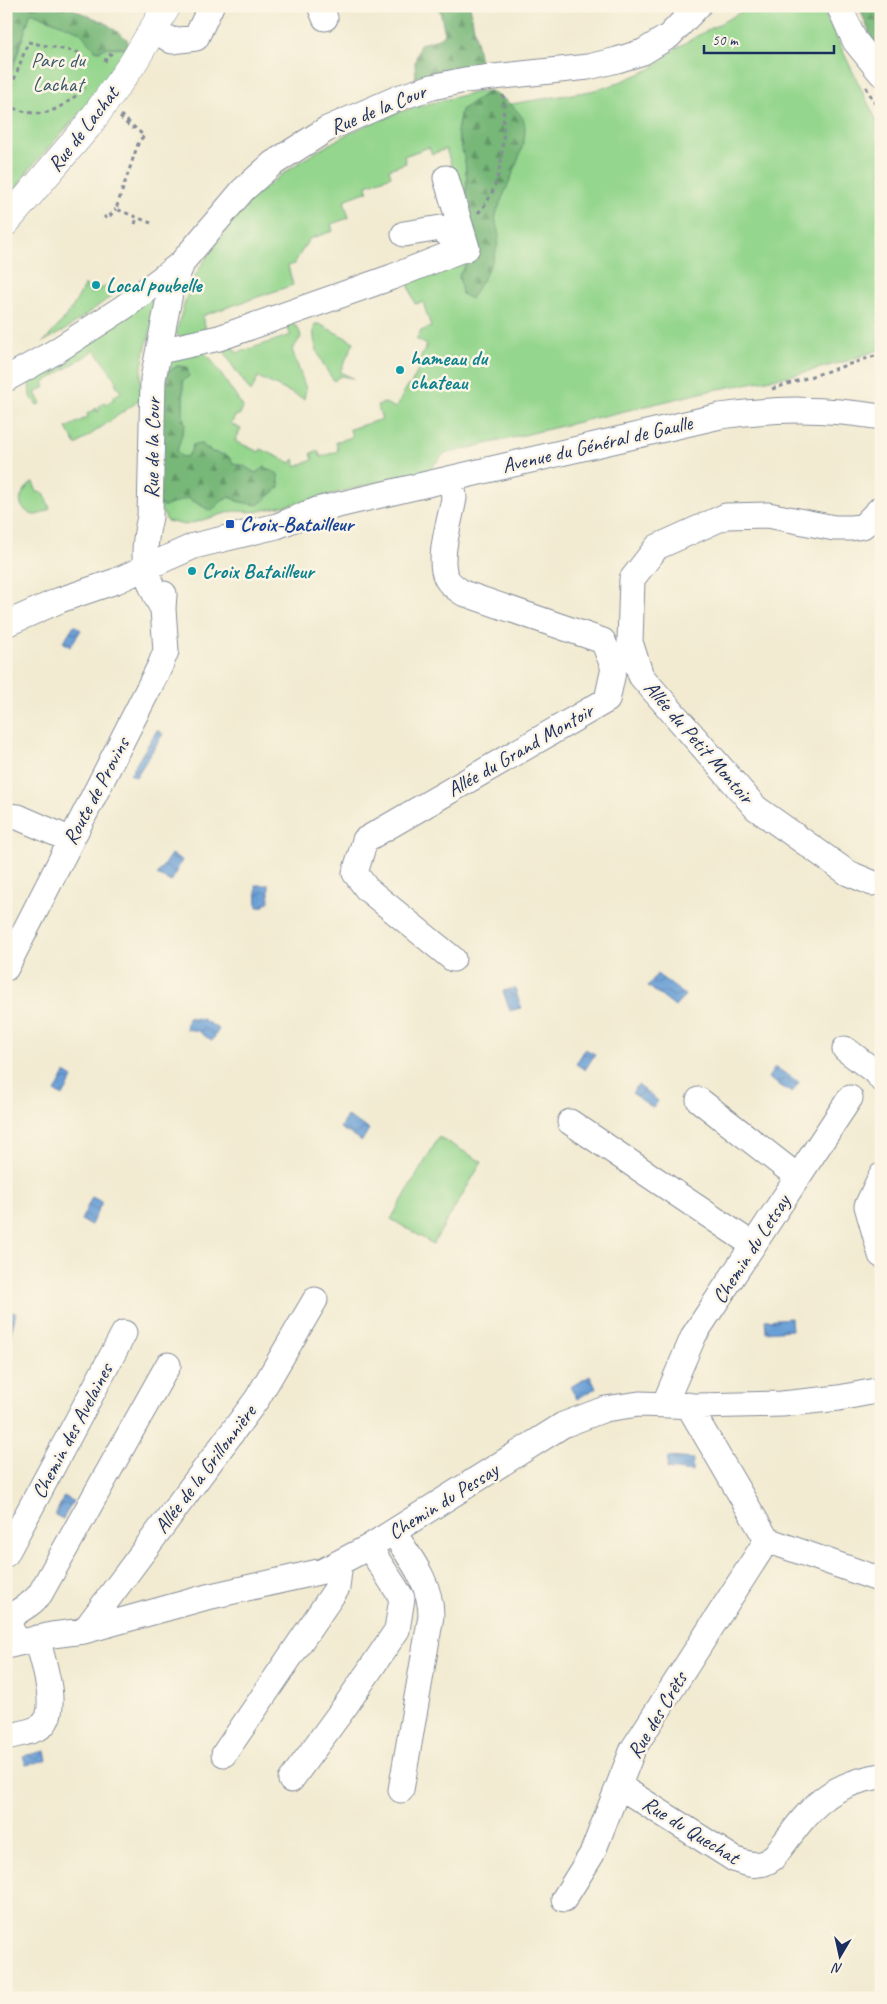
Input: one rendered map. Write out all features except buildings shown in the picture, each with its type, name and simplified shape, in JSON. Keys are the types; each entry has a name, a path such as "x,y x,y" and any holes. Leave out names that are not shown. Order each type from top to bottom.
{"main road":[{"name":"Rue de Lachat","path":"6,222 87,127 133,63 167,6"}],"street":[{"path":"153,30 172,41 196,38 211,6"},
{"name":"Rue de la Cour","path":"154,557 158,531 150,517 153,379 170,293 183,261 243,190 272,164 327,128 398,98 432,87 465,80 588,67 617,60 643,52 669,36 698,6"},
{"path":"839,6 855,41 881,73"},
{"path":"160,350 219,338 468,248 446,178"},
{"path":"404,234 441,228 453,239 458,251"},
{"path":"10,377 53,353 124,307 183,261"},
{"name":"Avenue du Général de Gaulle","path":"6,624 60,600 116,581 154,557 277,526 317,510 448,479 720,416 796,409 844,411 881,417"},
{"name":"Allée du Grand Montoir","path":"448,479 453,489 454,498 442,560 446,578 455,588 463,593 603,642 614,668 607,700 365,840 355,873 367,889 453,959"},
{"name":"Allée du Petit Montoir","path":"872,883 848,873 756,808 641,676 630,642 632,580 657,547 726,516 768,514 834,528 851,528 863,526 881,508"},
{"name":"Route de Provins","path":"6,968 135,717 166,651 163,609 154,557"},
{"path":"6,816 18,817 71,840"},
{"path":"845,1049 881,1078"},
{"name":"Chemin du Letsay","path":"676,1405 694,1335 850,1098"},
{"path":"699,1100 798,1177"},
{"path":"570,1122 753,1244"},
{"path":"881,1176 867,1206 881,1255"},
{"name":"Allée de la Grillonnière","path":"84,1631 257,1399 315,1300"},
{"name":"Chemin des Avelaines","path":"6,1554 124,1333"},
{"path":"6,1737 31,1731 41,1726 51,1709 48,1684 10,1628 11,1617 19,1610 33,1604 40,1594 168,1365"},
{"name":"Chemin du Pessay","path":"21,1642 84,1631 207,1596 323,1571 369,1547 563,1425 604,1409 640,1404 782,1404 839,1398 881,1390"},
{"path":"676,1405 767,1540 881,1580"},
{"path":"393,1532 422,1576 431,1602 401,1790"},
{"name":"Rue des Crêts","path":"564,1899 592,1854 633,1749 767,1540"},
{"path":"291,1780 346,1705 397,1630 402,1598 369,1547"},
{"path":"224,1754 337,1588 340,1562"},
{"name":"Rue du Quechat","path":"619,1786 734,1859 746,1864 756,1865 766,1863 772,1858 820,1800 851,1783 881,1776"}],"path":[{"path":"82,53 28,42 6,103 24,113 43,114 61,107 88,87"},
{"path":"461,226 488,204 496,184 504,124 503,91"},
{"path":"104,216 107,219 116,209 139,141 144,136 117,112"},
{"path":"116,209 151,223"},
{"path":"134,224 137,218"},
{"path":"793,382 881,354"}],"green space":[{"path":"6,6 68,6 104,22 127,39 128,45 126,49 112,47 99,51 95,50 80,32 31,12 6,89"},
{"path":"431,6 470,6 481,68 416,81 415,62 420,44 435,40 445,34 440,10"},
{"path":"752,6 821,6 881,130 881,349 847,361 793,375 713,390 444,454 430,469 293,504 255,512 234,511 185,525 167,521 158,503 188,498 211,511 222,500 230,497 240,502 255,473 244,466 234,464 228,456 212,452 201,444 193,445 186,457 180,457 177,451 185,424 183,414 183,381 187,367 177,366 168,372 169,358 200,350 210,358 243,407 239,416 236,415 231,424 241,429 235,441 259,452 261,449 291,463 294,459 296,466 313,460 311,453 318,451 321,457 338,451 336,442 352,437 350,429 382,419 377,405 385,403 396,408 422,363 419,361 427,345 416,339 421,331 431,327 423,302 415,304 407,280 469,256 465,266 462,294 471,298 505,105 591,91 610,86 651,69 675,49"},
{"path":"859,6 881,6 881,62"},
{"name":"Parc du Lachat","path":"31,12 79,31 100,51 106,47 126,49 107,82 28,171 6,202 6,89"},
{"path":"490,91 461,110 457,132 465,161 467,180 465,205 446,149 432,154 429,147 404,156 406,163 389,169 391,176 367,185 368,191 344,200 349,218 331,224 333,231 309,239 294,264 288,266 293,285 202,316 206,329 181,337 176,334 187,296 201,265 244,208 273,181 331,143 370,123 411,108"},
{"path":"490,91 508,102 522,117 525,126 524,138 516,165 496,215 499,237 495,254 471,299 462,294 459,275 470,253 465,205 467,180 465,161 457,132 461,110"},
{"path":"85,284 91,294 107,285 113,295 65,330 43,342 67,315"},
{"path":"151,298 154,319 143,360 140,398 76,445 66,428 88,417 87,414 97,408 97,412 99,411 100,405 105,402 106,404 121,392 115,383 117,382 95,350 43,383 45,387 35,393 41,403 37,405 30,396 29,380"},
{"path":"284,323 296,326 300,333 301,337 292,350 306,389 304,399 258,377 251,392 223,349 230,343 237,353 291,335"},
{"path":"315,324 319,324 354,342 340,372 353,378 340,376 334,381 330,376 318,354 314,338"},
{"path":"177,366 187,367 189,376 183,381 183,414 185,424 177,451 180,456 186,457 193,445 201,444 212,452 228,456 234,464 244,466 255,473 265,467 278,474 280,487 258,505 240,502 230,497 222,501 211,511 188,498 164,507 158,503 163,395 168,372"},
{"path":"33,482 37,492 44,493 50,509 35,515 25,510 20,502 22,494"},
{"path":"439,1137 482,1162 433,1244 391,1219"}],"water":[{"path":"74,625 81,630 70,647 63,642"},
{"path":"157,730 163,734 136,777 130,774"},
{"path":"171,854 182,860 171,882 157,875"},
{"path":"256,885 269,885 269,902 262,907 257,907"},
{"path":"657,974 685,995 675,1007 648,986"},
{"path":"515,988 521,1008 510,1011 503,991"},
{"path":"188,1017 202,1019 219,1029 212,1041 198,1031 186,1029"},
{"path":"585,1049 595,1054 585,1070 576,1064"},
{"path":"775,1067 799,1082 792,1093 768,1078"},
{"path":"65,1073 73,1078 63,1096 55,1092"},
{"path":"638,1085 658,1101 653,1108 632,1093"},
{"path":"347,1116 369,1129 362,1141 340,1128"},
{"path":"92,1197 102,1202 91,1225 81,1220"},
{"path":"6,1311 16,1313 9,1340 6,1339"},
{"path":"791,1318 792,1330 766,1332 765,1320"},
{"path":"590,1376 596,1388 577,1399 570,1387"},
{"path":"668,1457 693,1459 692,1472 667,1469"},
{"path":"64,1496 73,1501 63,1519 55,1515"},
{"path":"45,1751 47,1760 26,1765 23,1756"}],"waterway":[{"path":"6,30 14,6"}],"place":[{"name":"Local poubelle","path":"96,285"},
{"name":"hameau du chateau","path":"400,370"},
{"name":"Croix-Batailleur","path":"230,524"},
{"name":"Croix Batailleur","path":"192,571"}]}
